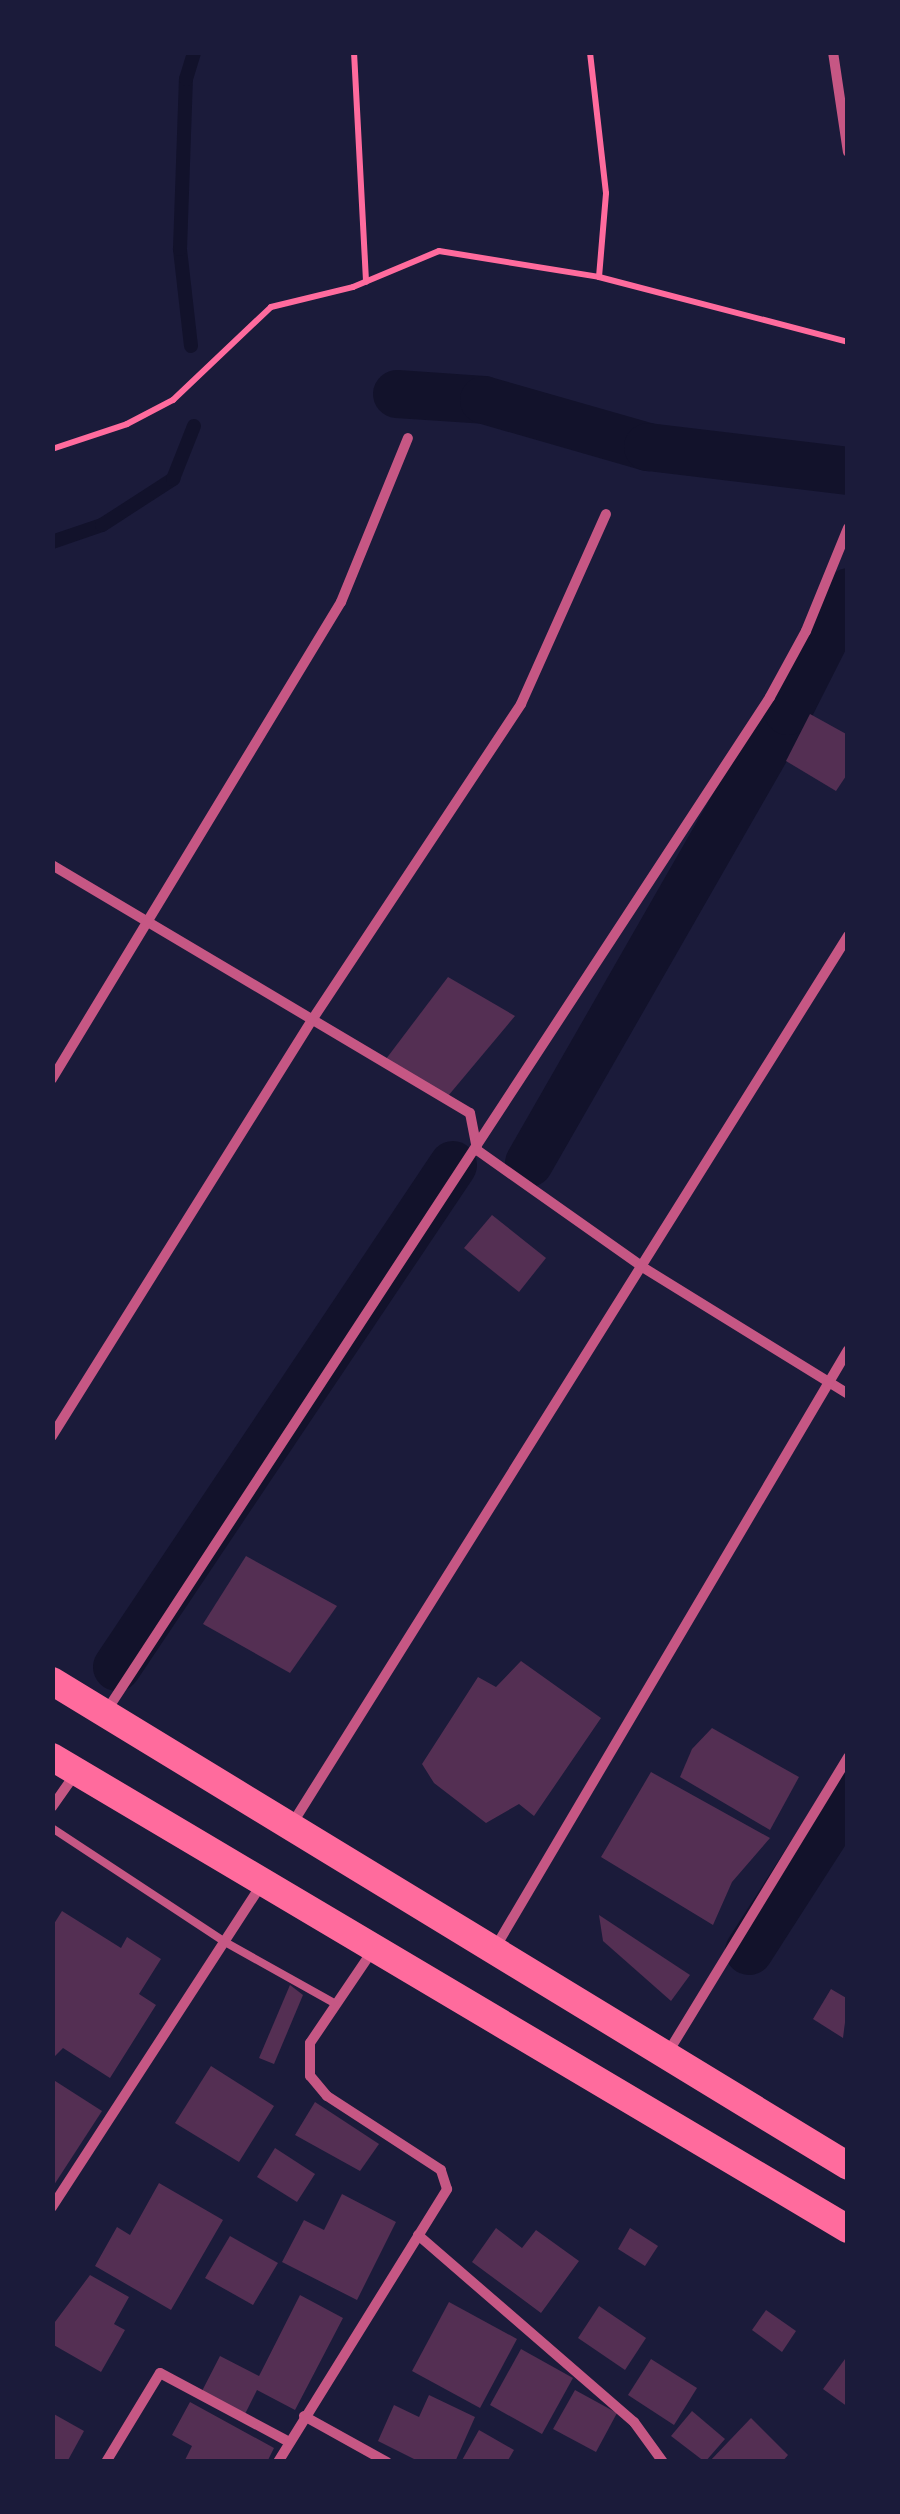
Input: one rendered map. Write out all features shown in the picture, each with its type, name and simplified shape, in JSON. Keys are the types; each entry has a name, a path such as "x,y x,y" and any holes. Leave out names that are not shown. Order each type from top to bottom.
{"highway":[{"path":"52,1681 666,2055 845,2158"},
{"path":"64,1764 848,2230"}],"street":[{"path":"832,52 848,152"},
{"path":"52,1080 341,602 408,438"},
{"path":"52,1436 312,1020 521,704 606,514"},
{"path":"105,1713 770,697 806,631 848,528"},
{"path":"52,865 470,1112 477,1150 644,1268 848,1394"},
{"path":"292,1825 644,1268 848,936"},
{"path":"494,1950 848,1350"},
{"path":"666,2055 848,1757"},
{"path":"52,1808 64,1764"},
{"path":"52,2206 263,1881"},
{"path":"278,2462 446,2189 442,2170 328,2096 310,2076 310,2043 374,1948"},
{"path":"418,2235 634,2422 664,2462"},
{"path":"106,2462 160,2373 289,2442"},
{"path":"304,2416 387,2462"}],"lane":[{"path":"52,1828 225,1942 336,2004"}],"path":[{"path":"354,52 366,282"},
{"path":"590,52 606,192 599,276"},
{"path":"52,449 127,424 174,400 271,307 366,282 439,252 599,276 848,342"}],"building":[{"path":"810,714 848,735 848,773 836,791 786,761"},
{"path":"448,977 515,1016 448,1096 386,1059"},
{"path":"492,1215 546,1258 519,1292 464,1248"},
{"path":"246,1556 337,1606 290,1673 203,1624"},
{"path":"521,1661 601,1718 534,1816 519,1804 486,1823 434,1783 422,1764 478,1677 496,1687"},
{"path":"712,1728 799,1777 770,1830 680,1777 692,1749"},
{"path":"651,1772 770,1838 732,1882 713,1925 601,1857"},
{"path":"62,1911 121,1948 127,1937 161,1959 139,1994 156,2005 110,2078 63,2048 52,2059 52,1927"},
{"path":"599,1915 690,1975 671,2001 603,1941"},
{"path":"290,1985 303,1995 274,2064 259,2058"},
{"path":"831,1989 848,1999 843,2038 813,2019"},
{"path":"211,2066 274,2106 239,2162 175,2123"},
{"path":"52,2079 102,2111 52,2188"},
{"path":"315,2102 379,2144 360,2171 295,2135"},
{"path":"275,2148 315,2174 297,2202 257,2177"},
{"path":"159,2183 223,2220 171,2310 95,2266 117,2227 130,2235"},
{"path":"342,2194 396,2222 357,2300 282,2262 304,2220 324,2230"},
{"path":"496,2228 522,2248 536,2230 579,2261 541,2313 472,2262"},
{"path":"630,2228 658,2246 645,2266 618,2249"},
{"path":"230,2236 278,2263 253,2305 205,2278"},
{"path":"90,2275 129,2297 114,2324 125,2330 101,2372 52,2344 52,2326"},
{"path":"300,2295 343,2318 295,2410 257,2390 245,2414 202,2391 220,2356 259,2376"},
{"path":"449,2302 517,2339 480,2408 412,2371"},
{"path":"599,2306 646,2338 625,2370 578,2338"},
{"path":"766,2310 796,2331 782,2352 752,2330"},
{"path":"521,2349 573,2378 542,2434 490,2405"},
{"path":"651,2359 697,2388 674,2425 628,2395"},
{"path":"845,2359 848,2361 848,2407 823,2389"},
{"path":"575,2390 617,2413 596,2452 553,2429"},
{"path":"429,2395 475,2417 455,2462 420,2462 378,2441 394,2405 419,2417"},
{"path":"190,2402 274,2448 267,2462 184,2462 192,2446 172,2435"},
{"path":"692,2411 725,2439 705,2462 671,2436"},
{"path":"52,2413 84,2431 67,2462 52,2462"},
{"path":"751,2418 788,2455 782,2462 709,2462"},
{"path":"479,2430 514,2450 507,2462 461,2462"}],"waterway":[{"path":"191,346 180,249 186,79 194,52"},
{"path":"397,394 484,400 648,447 848,471"},
{"path":"52,542 102,525 173,479 194,426"},
{"path":"529,1163 788,711 848,592"},
{"path":"117,1667 453,1165"},
{"path":"749,1951 848,1797"}]}
